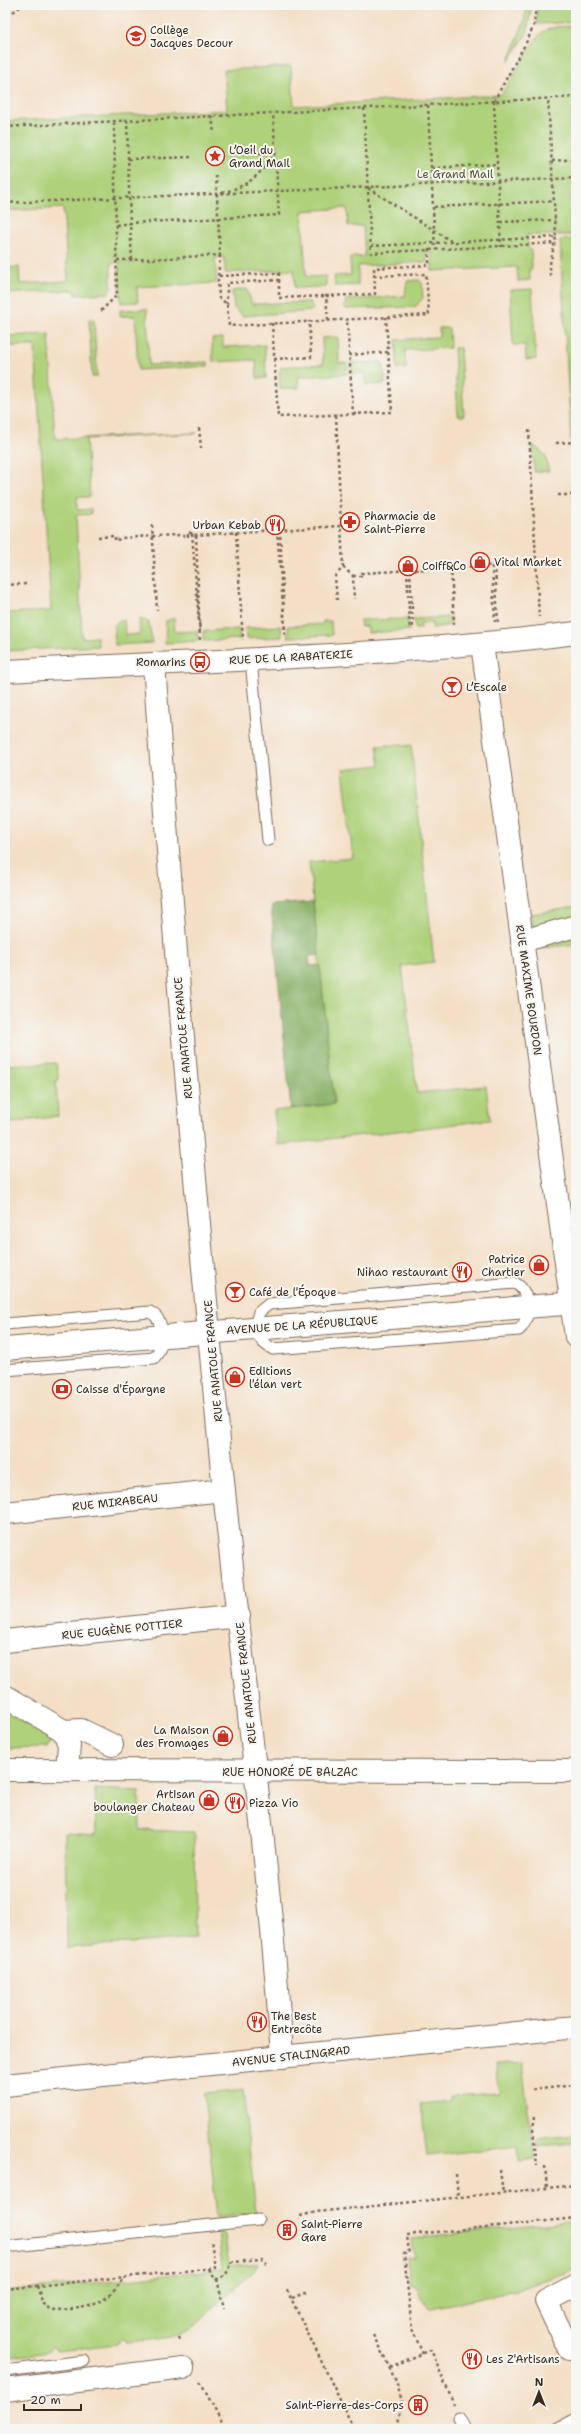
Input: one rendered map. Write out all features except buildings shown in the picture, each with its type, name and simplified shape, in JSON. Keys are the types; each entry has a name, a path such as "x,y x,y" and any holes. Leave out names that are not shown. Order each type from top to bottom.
{"street":[{"name":"RUE DE LA RABATERIE","path":"5,671 154,664 247,651 482,644 576,633"},
{"name":"RUE MAXIME BOURDON","path":"482,644 522,941 574,1303 576,1337"},
{"name":"RUE ANATOLE FRANCE","path":"154,664 177,968 224,1490 256,1772 282,2057"},
{"path":"522,941 576,926"},
{"name":"AVENUE DE LA RÉPUBLIQUE","path":"5,1349 210,1331 257,1329 574,1303"},
{"name":"RUE MIRABEAU","path":"5,1513 224,1490"},
{"name":"RUE EUGÈNE POTTIER","path":"5,1642 238,1616"},
{"path":"5,1696 64,1731 81,1730 112,1745"},
{"path":"64,1731 69,1745 68,1770"},
{"name":"RUE HONORÉ DE BALZAC","path":"5,1770 256,1772 576,1771"},
{"name":"AVENUE STALINGRAD","path":"5,2085 576,2027"},
{"path":"574,2352 546,2300 576,2285"},
{"path":"5,2390 183,2368"}],"lane":[{"path":"247,651 268,840"},
{"path":"5,1324 150,1312 157,1318 163,1336 161,1349 154,1358 5,1370"},
{"path":"5,2247 258,2220"},
{"path":"5,2371 84,2361"},
{"path":"459,2418 465,2429"},
{"path":"557,2429 576,2419"}],"path":[{"path":"13,12 23,5"},
{"path":"501,247 494,101 528,39 534,25 536,5"},
{"path":"5,127 576,97"},
{"path":"548,98 556,237 556,244 550,264 550,276"},
{"path":"428,105 435,249"},
{"path":"364,108 371,253 428,249 556,244"},
{"path":"116,225 279,214 273,113"},
{"path":"212,116 214,134"},
{"path":"127,120 132,260"},
{"path":"101,311 117,295 114,121"},
{"path":"235,153 261,153 264,150 267,152 276,152"},
{"path":"217,194 249,183 263,171 276,152"},
{"path":"128,159 194,157"},
{"path":"552,161 576,160"},
{"path":"432,168 497,164"},
{"path":"216,176 220,255 219,298 227,304"},
{"path":"5,203 576,178"},
{"path":"368,188 416,217 434,231 454,242"},
{"path":"434,207 554,201"},
{"path":"500,222 555,220"},
{"path":"371,246 556,237"},
{"path":"219,276 279,273 279,298 375,294 374,268 429,264 428,249"},
{"path":"117,260 220,255"},
{"path":"279,280 226,283 229,326 428,315 426,274 374,276"},
{"path":"326,296 328,320"},
{"path":"272,323 278,417 336,415 392,412 386,317"},
{"path":"347,319 353,414"},
{"path":"274,358 311,357 309,321"},
{"path":"349,355 388,352"},
{"path":"336,415 343,567 335,577 337,600"},
{"path":"199,428 200,448"},
{"path":"529,430 539,620"},
{"path":"556,443 576,442"},
{"path":"558,495 576,495"},
{"path":"152,526 156,610"},
{"path":"192,532 196,535 341,526"},
{"path":"279,530 285,640"},
{"path":"98,537 115,536 115,541 122,538 152,536 180,535 188,537 188,532 192,532"},
{"path":"192,532 200,634"},
{"path":"236,532 247,651"},
{"path":"196,535 200,644"},
{"path":"352,576 362,576 362,573 536,563"},
{"path":"493,566 496,624"},
{"path":"343,567 352,576 354,599"},
{"path":"451,568 454,628"},
{"path":"408,570 412,632"},
{"path":"5,585 26,584"},
{"path":"532,2090 576,2085"},
{"path":"536,2117 533,2129 537,2166"},
{"path":"545,2166 547,2188"},
{"path":"500,2170 503,2193"},
{"path":"456,2174 458,2197"},
{"path":"300,2216 316,2212 576,2186"},
{"path":"422,2354 412,2329 404,2254 409,2253 407,2235 576,2218"},
{"path":"5,2289 215,2268 210,2225"},
{"path":"217,2279 228,2272 232,2262 262,2260 267,2264"},
{"path":"210,2269 217,2279 224,2309"},
{"path":"37,2286 43,2304 51,2310 58,2310 96,2304 104,2301 112,2295 123,2278"},
{"path":"286,2290 292,2298 354,2429"},
{"path":"292,2298 307,2292"},
{"path":"373,2335 390,2367 402,2401 397,2429"},
{"path":"390,2367 431,2350 459,2418"},
{"path":"200,2382 226,2429"}],"green space":[{"path":"527,5 532,5 527,33 509,61 524,22"},
{"path":"537,5 576,5 576,22 537,24"},
{"name":"Le Grand Mail","path":"576,26 576,194 570,195 572,235 527,235 528,247 531,250 532,269 529,269 530,280 518,281 517,267 432,271 432,253 426,253 427,262 358,266 358,285 335,286 334,276 351,275 350,257 365,256 363,226 348,226 347,208 302,211 306,277 326,276 326,287 295,288 294,270 225,273 224,257 215,258 217,283 137,287 138,302 121,303 119,266 122,262 111,263 111,288 109,289 109,293 76,295 75,290 5,294 5,268 19,267 20,284 68,281 63,208 5,211 5,121 227,110 224,70 291,66 294,106 501,95 537,37 546,30"},
{"path":"573,239 576,276 576,440 571,441 560,240"},
{"path":"419,280 422,283 423,298 415,307 346,309 344,307 346,300 405,296 407,281"},
{"path":"247,289 252,304 310,302 313,309 311,311 242,316 234,308 232,291"},
{"path":"532,289 536,359 526,360 525,345 513,345 510,290"},
{"path":"147,309 149,365 208,362 208,366 138,370 135,316 120,316 120,310"},
{"path":"89,319 94,319 97,377 92,377"},
{"path":"439,328 449,328 450,348 405,350 406,369 397,369 396,340 439,337"},
{"path":"49,334 55,439 197,433 86,439 90,497 77,497 77,510 91,509 91,514 76,515 82,638 97,637 98,646 5,651 5,601 6,613 51,611 35,346 5,346 5,336"},
{"path":"338,337 339,363 347,363 348,374 298,377 299,388 280,389 279,372 281,367 323,364 322,338"},
{"path":"223,338 223,347 265,345 266,378 257,378 256,360 213,362 212,339"},
{"path":"454,348 460,348 464,416 458,416"},
{"path":"381,362 384,366 385,384 366,385 365,373 352,374 351,363"},
{"path":"533,445 545,455 549,471 534,472"},
{"path":"576,445 576,500 574,500 571,446"},
{"path":"451,617 451,625 432,628 432,623 420,624 421,629 415,629 414,619"},
{"path":"174,618 175,632 197,631 198,641 165,643 166,621"},
{"path":"139,619 149,622 152,643 115,645 114,627 117,622 124,620 125,635 140,634"},
{"path":"408,619 409,630 368,633 368,626 361,627 360,620"},
{"path":"323,621 331,621 332,635 288,637 288,626 323,624"},
{"path":"281,626 282,637 246,639 245,628"},
{"path":"239,629 240,639 203,641 203,631"},
{"path":"402,744 403,746 411,745 434,962 402,966 417,1093 486,1086 490,1120 278,1145 274,1111 334,1103 309,862 353,858 343,769 380,765 377,746"},
{"path":"313,902 319,955 309,956 310,966 320,965 334,1104 291,1109 271,905"},
{"path":"576,907 576,918 533,928 531,914"},
{"path":"576,933 576,944 535,949"},
{"path":"56,1063 59,1080 56,1081 58,1116 5,1124 5,1065"},
{"path":"5,1711 48,1735 51,1741 48,1747 5,1748"},
{"path":"95,1789 139,1791 140,1830 194,1832 195,1938 67,1948 65,1833 96,1835"},
{"path":"522,2063 534,2159 519,2161 518,2146 427,2156 421,2104 450,2101 450,2096 499,2093 495,2065"},
{"path":"243,2090 256,2213 217,2218 204,2094"},
{"path":"576,2134 576,2143 537,2146 536,2138"},
{"path":"576,2221 576,2268 568,2272 513,2291 510,2290 479,2299 429,2308 416,2286 410,2286 407,2258 414,2257 412,2238"},
{"path":"218,2230 225,2235 229,2266 258,2263 252,2273 189,2330 175,2336 159,2339 126,2342 121,2338 117,2344 57,2351 52,2347 48,2352 5,2358 5,2292 222,2269"}],"place":[{"name":"Collège Jacques Decour","path":"136,36"},
{"name":"L’Oeil du Grand Mail","path":"215,156"},
{"name":"Pharmacie de Saint-Pierre","path":"350,522"},
{"name":"Urban Kebab","path":"275,525"},
{"name":"Vital Market","path":"480,562"},
{"name":"Coiff&Co","path":"408,566"},
{"name":"Romarins","path":"200,662"},
{"name":"L’Escale","path":"452,687"},
{"name":"Patrice Chartier","path":"539,1265"},
{"name":"Nihao restaurant","path":"462,1272"},
{"name":"Café de l'Époque","path":"235,1292"},
{"name":"Editions l'élan vert","path":"235,1377"},
{"name":"Caisse d'Épargne","path":"62,1389"},
{"name":"La Maison des Fromages","path":"223,1736"},
{"name":"Artisan boulanger Chateau","path":"209,1800"},
{"name":"Pizza Vio","path":"235,1803"},
{"name":"The Best Entrecôte","path":"257,2022"},
{"name":"Saint-Pierre Gare","path":"287,2230"},
{"name":"Les Z'Artisans","path":"472,2359"},
{"name":"Saint-Pierre-des-Corps","path":"418,2405"}]}
